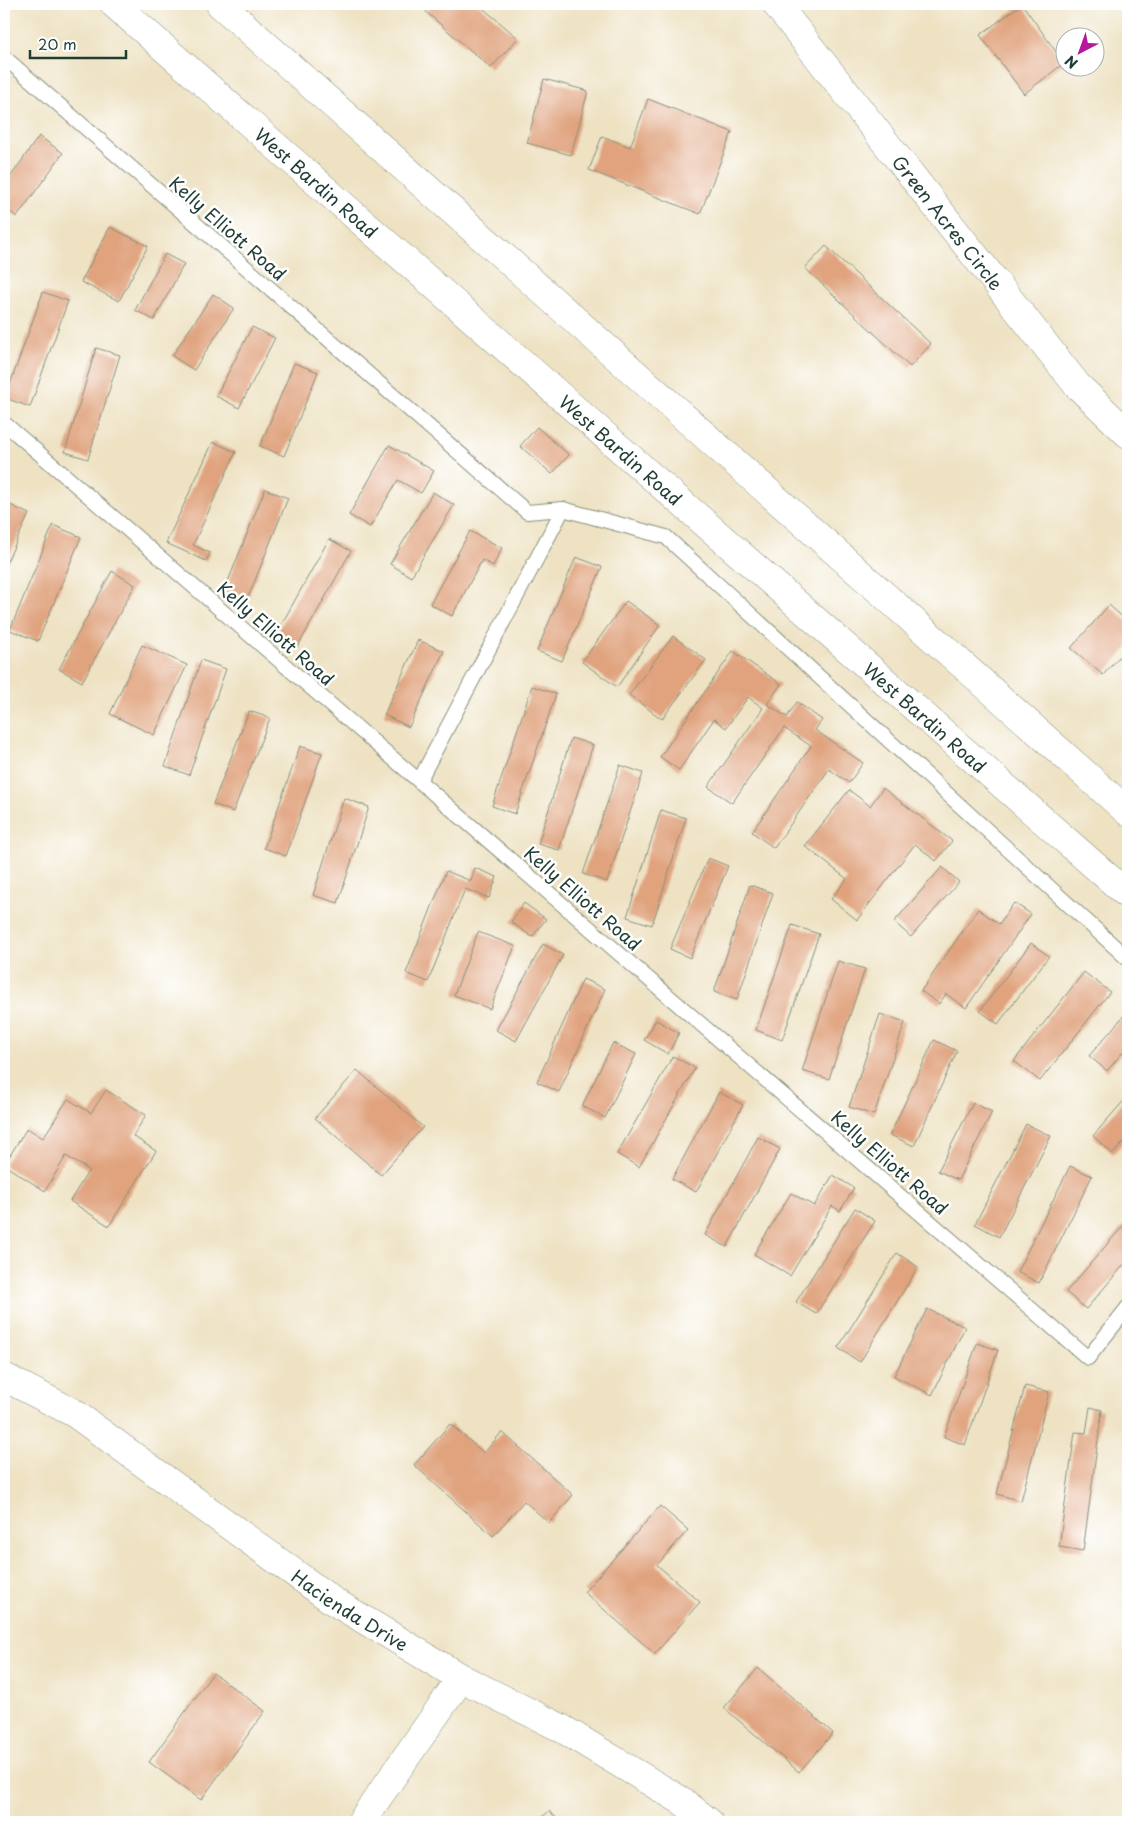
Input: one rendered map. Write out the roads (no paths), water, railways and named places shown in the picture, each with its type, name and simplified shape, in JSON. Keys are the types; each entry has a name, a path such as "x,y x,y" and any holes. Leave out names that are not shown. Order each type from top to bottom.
{"street":[{"name":"West Bardin Road","path":"114,4 1128,895"},
{"path":"220,4 1128,812"},
{"name":"Green Acres Circle","path":"776,4 1077,384 1128,434"},
{"name":"Hacienda Drive","path":"4,1377 74,1413 333,1601 460,1678 560,1728 682,1801 710,1822"},
{"path":"361,1822 460,1678"}],"lane":[{"name":"Kelly Elliott Road","path":"4,58 527,512 563,509 666,537 1128,959"},
{"name":"Kelly Elliott Road","path":"4,424 1088,1358 1128,1307"},
{"path":"419,781 563,509"}]}
